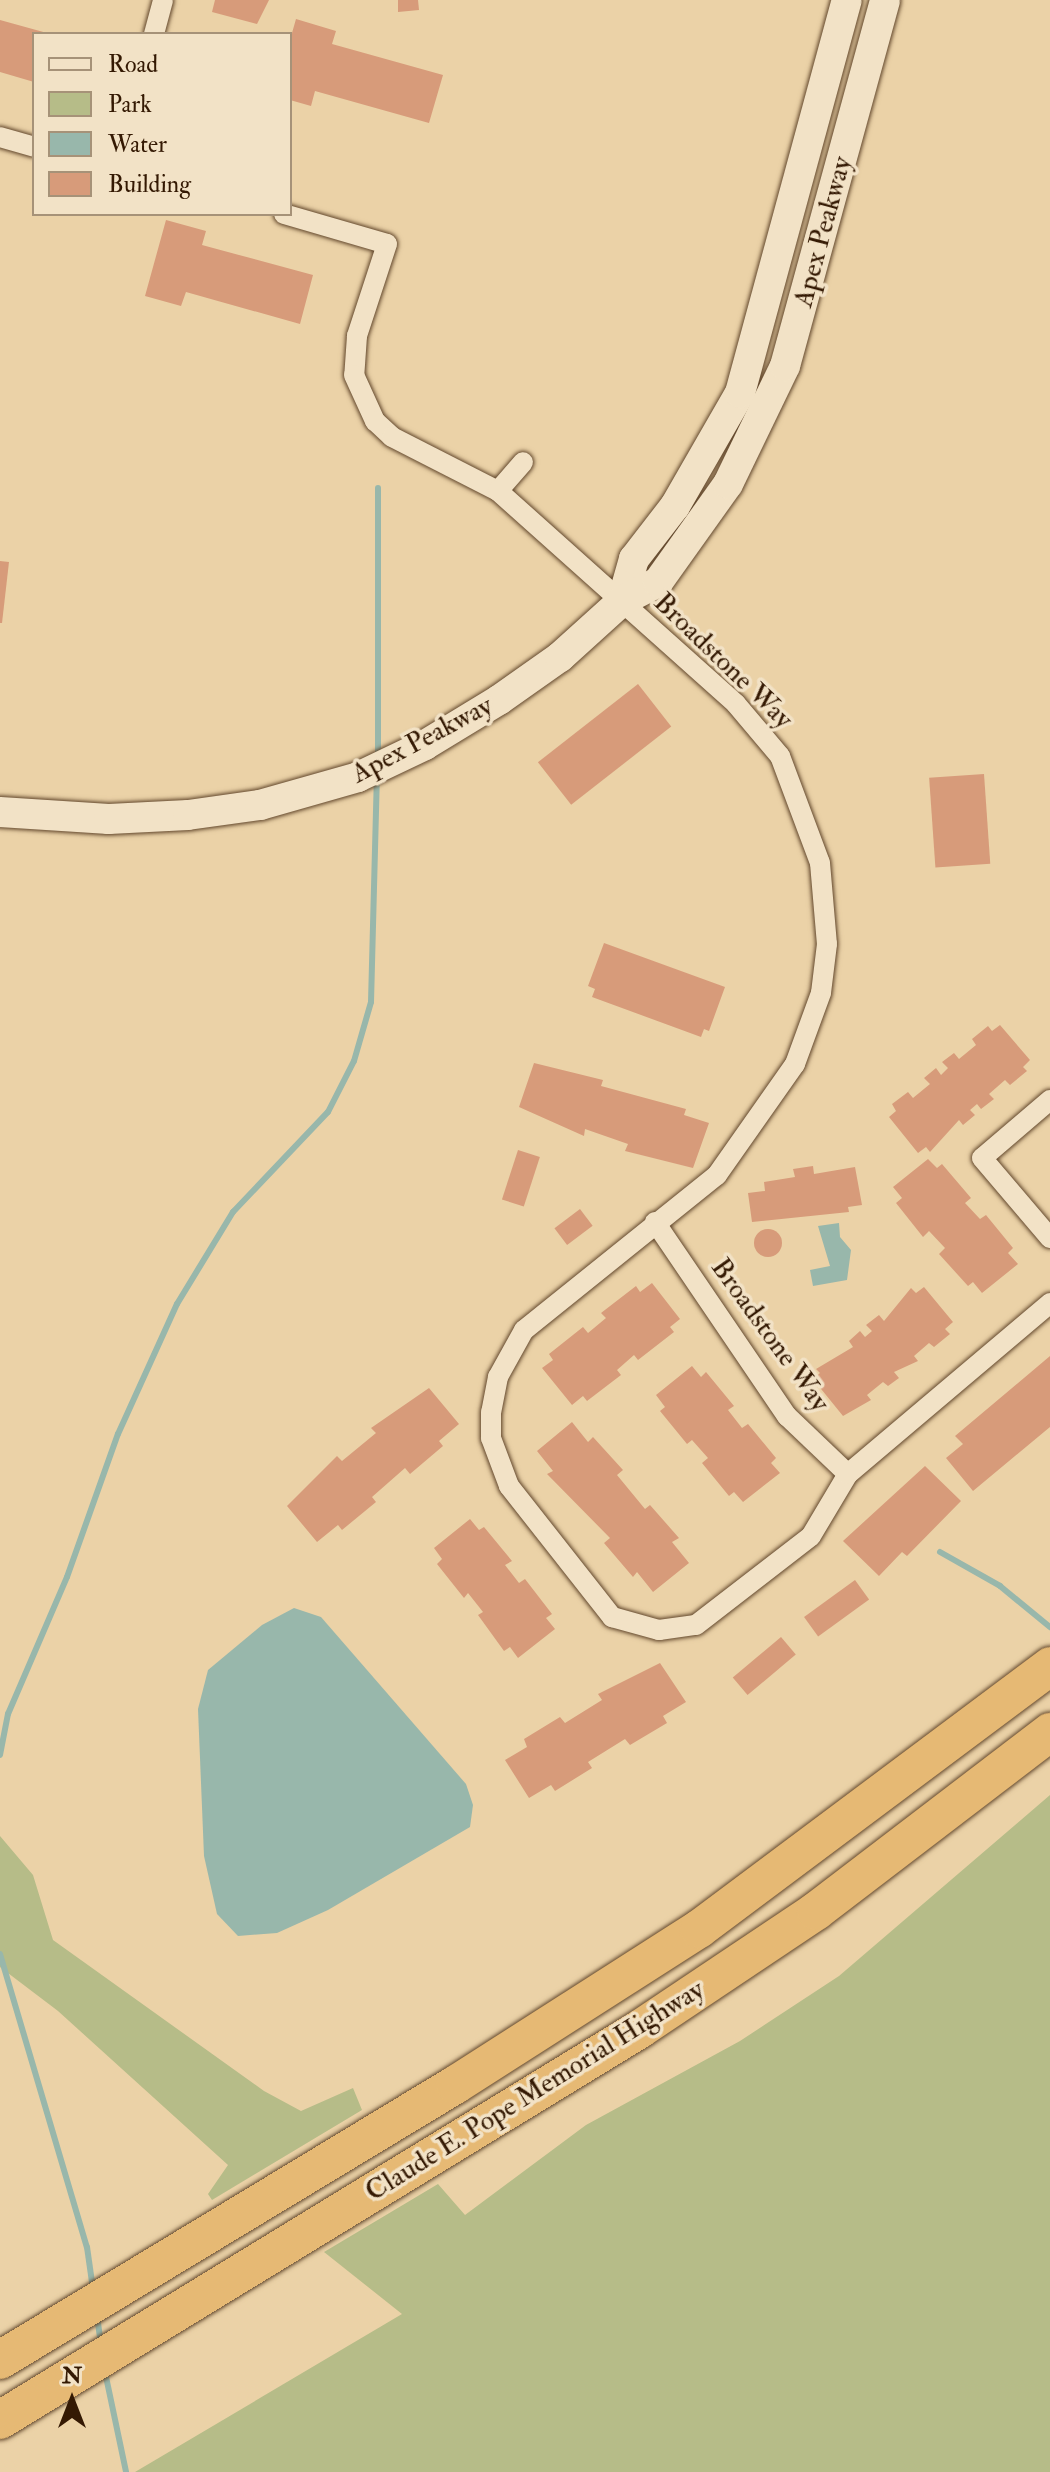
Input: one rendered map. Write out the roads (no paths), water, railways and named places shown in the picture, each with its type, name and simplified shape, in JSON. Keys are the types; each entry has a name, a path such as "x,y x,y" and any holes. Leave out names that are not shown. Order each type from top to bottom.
{"highway":[{"path":"0,2360 531,2037 805,1853 1050,1666"},
{"name":"Claude E. Pope Memorial Highway","path":"0,2420 640,2029 816,1911 1050,1732"}],"main road":[{"name":"Apex Peakway","path":"622,601 634,559 675,506 740,393 847,0"},
{"name":"Apex Peakway","path":"0,812 109,819 188,815 260,805 358,777 425,745 499,700 560,657 622,601 658,582 728,484 769,403 808,295 885,0"},
{"path":"787,225 794,282 808,295"}],"street":[{"path":"155,32 163,0"},
{"path":"0,137 32,146"},
{"name":"Broadstone Way","path":"291,216 387,244 357,336 354,375 362,402 392,437 498,491 736,704 780,756 820,863 826,911 821,993 795,1064 717,1175 524,1330 498,1377 491,1438 500,1468 569,1565 612,1617 659,1630 696,1625 811,1536 848,1474 1050,1303"},
{"path":"498,491 523,462"},
{"path":"1050,1100 982,1158 1050,1238"},
{"name":"Broadstone Way","path":"655,1222 787,1416 848,1474"}],"water":[{"path":"839,1223 840,1237 851,1250 847,1280 813,1286 810,1270 830,1266 818,1226"},
{"path":"294,1608 321,1617 466,1784 473,1805 470,1827 328,1910 277,1933 238,1936 217,1914 204,1856 198,1709 208,1670 262,1625"}],"waterway":[{"path":"378,488 378,756"},
{"path":"0,1755 8,1714 67,1577 118,1434 177,1304 233,1212 328,1112 354,1061 371,1002 377,780"},
{"path":"940,1552 1000,1586 1050,1627"},
{"path":"0,1954 87,2247 93,2289"},
{"path":"97,2316 101,2345"},
{"path":"105,2372 126,2472"}]}
